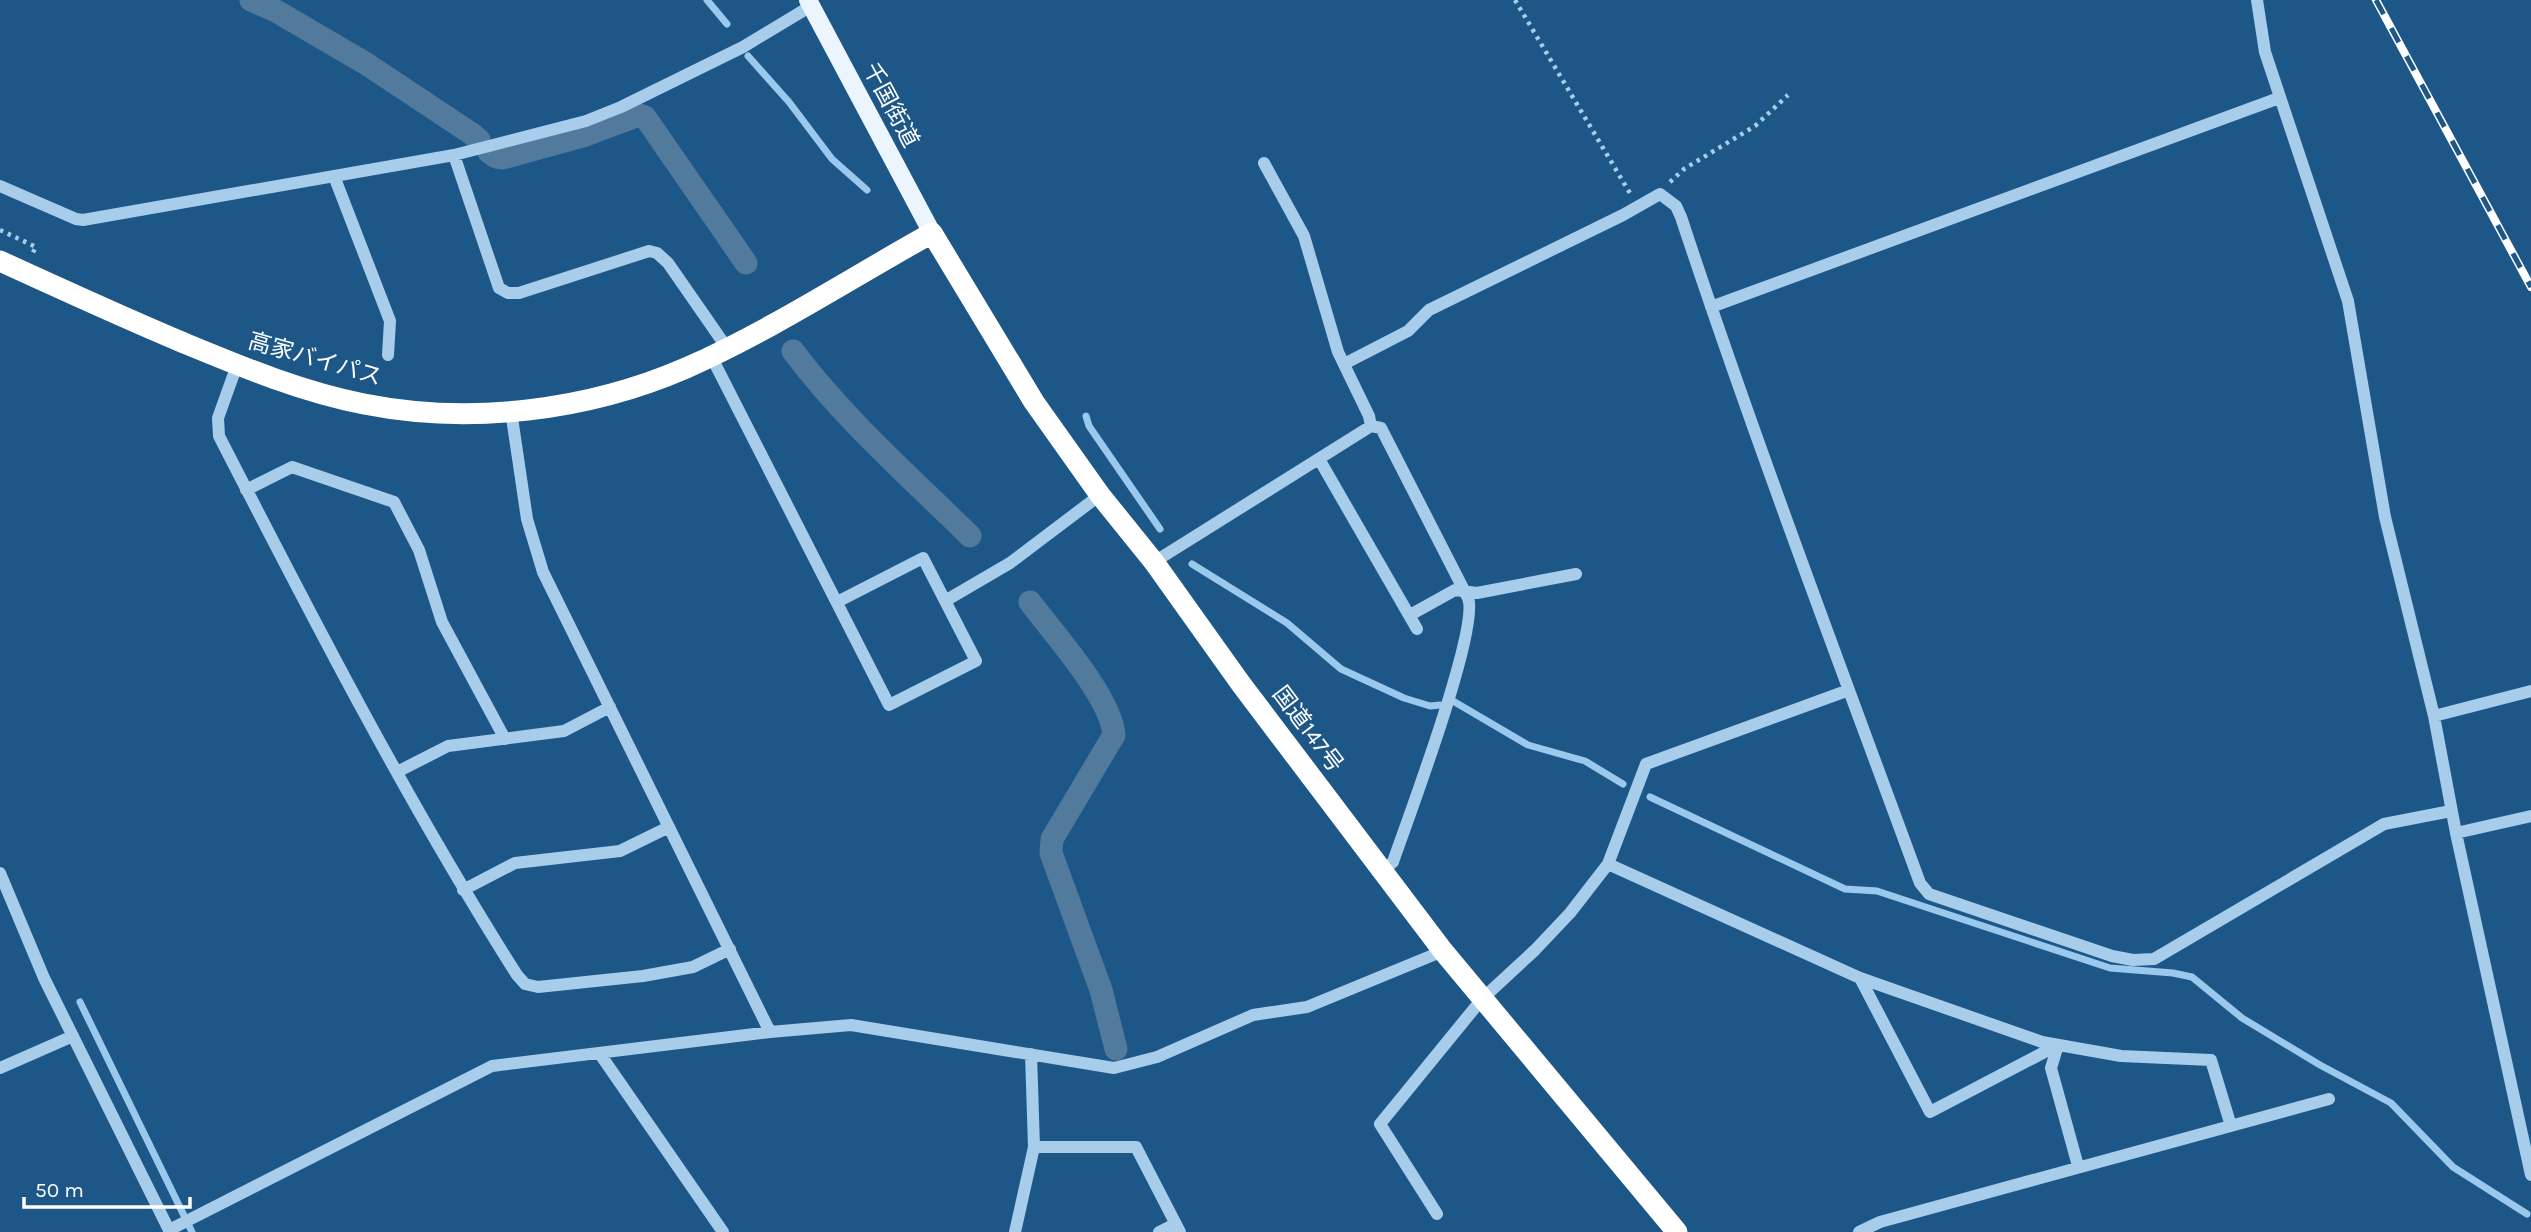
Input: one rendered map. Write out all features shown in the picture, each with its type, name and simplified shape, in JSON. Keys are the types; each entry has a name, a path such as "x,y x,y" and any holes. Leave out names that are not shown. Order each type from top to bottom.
{"highway":[{"name":"高家バイパス","path":"0,261 108,311 237,365 302,388 364,404 427,412 511,411 572,403 606,395 648,382 719,352 932,233"},
{"name":"国道147号","path":"932,233 1034,402 1100,495 1154,562 1241,684 1443,951 1677,1232"}],"main road":[{"name":"千国街道","path":"809,3 932,233"}],"street":[{"path":"2257,0 2265,52 2348,301 2385,517 2434,716 2451,811 2531,1175"},
{"path":"0,187 83,220 454,155 586,121 621,107 743,47 809,3"},
{"path":"1711,307 2279,98"},
{"path":"454,155 499,288 508,293 519,293 649,251 657,253 668,263 719,352 837,602 889,705 976,661 923,558 837,602"},
{"path":"1265,163 1304,236 1332,336 1369,416 1371,426"},
{"path":"334,176 390,321 388,355"},
{"path":"1344,364 1408,331 1429,310 1623,215 1660,194 1676,206 1681,217 1849,690 1920,883 1929,894 2123,959 2145,961 2163,956 2385,824 2451,811"},
{"path":"237,365 218,418 219,436 397,772 463,890 517,975 526,984 538,986 643,976 693,967 730,949"},
{"path":"511,411 527,519 543,572 770,1032"},
{"path":"1154,562 1371,426 1381,428 1471,604 1461,653 1426,770 1393,862 1382,871"},
{"path":"1319,459 1417,629"},
{"path":"246,490 292,467 394,502 419,550 442,622 505,739"},
{"path":"945,601 1010,563 1100,495"},
{"path":"1410,615 1455,590 1476,593 1576,574"},
{"path":"1437,1214 1380,1124 1482,999 1570,913 1608,864 1646,764 1849,690"},
{"path":"2434,716 2531,691"},
{"path":"397,772 448,746 564,731 610,707"},
{"path":"2456,834 2531,816"},
{"path":"463,890 515,863 620,851 669,827"},
{"path":"1608,864 1860,978 2042,1042 2121,1056 2211,1060 2231,1126"},
{"path":"0,873 44,978 169,1231 492,1066 770,1032 851,1025 1114,1068 1135,1064 1253,1015 1307,1007 1443,951"},
{"path":"1860,978 1930,1112 2057,1045"},
{"path":"0,1068 73,1036"},
{"path":"2057,1045 2051,1068 2078,1166"},
{"path":"600,1054 723,1232"},
{"path":"1015,1232 1034,1147 1031,1054"},
{"path":"1859,1232 1880,1222 2329,1099"},
{"path":"1034,1147 1136,1147 1177,1228 1159,1232"}],"path":[{"path":"1515,0 1637,206"},
{"path":"1660,194 1684,169 1755,126 1788,95"}],"waterway":[{"path":"251,0 276,11 365,63 479,140"},
{"path":"707,0 727,24"},
{"path":"748,56 789,102 832,159 867,190"},
{"path":"489,152 503,158 583,136 639,115 645,117 746,263"},
{"path":"793,351 855,424 970,536"},
{"path":"1086,416 1089,426 1160,529"},
{"path":"1192,564 1287,623 1341,669 1404,698 1430,706 1440,705"},
{"path":"1030,602 1092,685 1111,720 1114,735 1052,839 1051,853 1101,990 1116,1049"},
{"path":"1453,701 1528,745 1585,761 1623,784"},
{"path":"1650,797 1845,889 1877,891 2110,968 2192,977 2242,1018 2320,1065 2391,1103 2453,1167 2527,1214"},
{"path":"80,1002 192,1232"}],"railway":[{"path":"2376,0 2531,287"}]}
